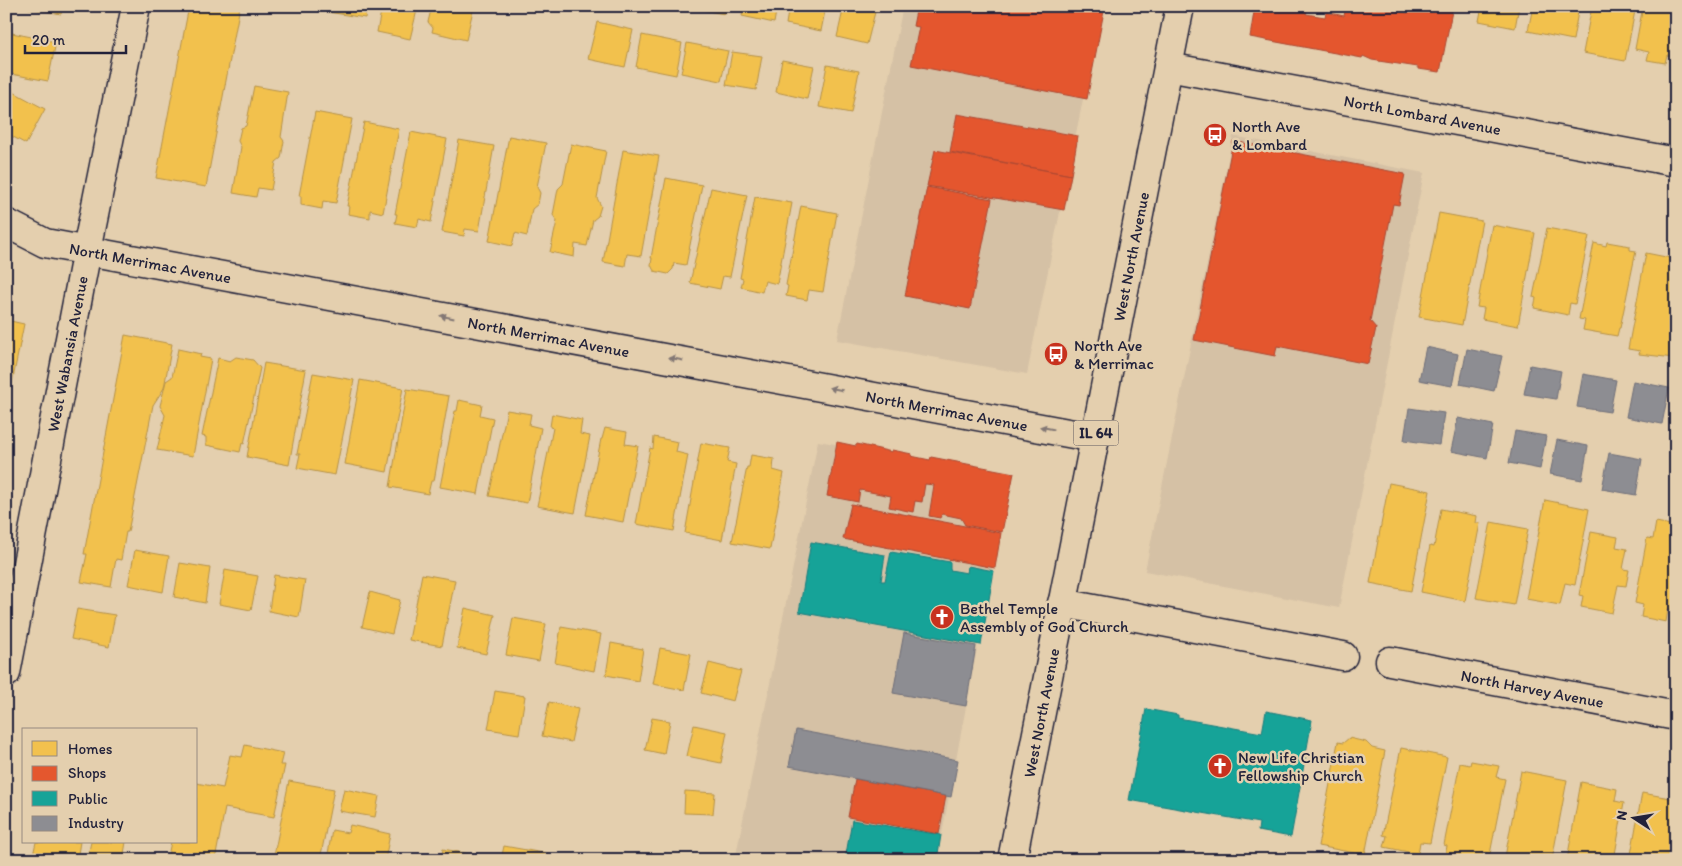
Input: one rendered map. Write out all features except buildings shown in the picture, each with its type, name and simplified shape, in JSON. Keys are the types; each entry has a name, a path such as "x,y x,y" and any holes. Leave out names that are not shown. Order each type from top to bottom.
{"street":[{"name":"West Wabansia Avenue","path":"6,673 86,250 136,6"},
{"name":"West North Avenue","path":"1012,860 1180,6"},
{"name":"North Lombard Avenue","path":"1168,67 1676,162"},
{"name":"North Merrimac Avenue","path":"6,223 46,243 1095,438"},
{"path":"1062,603 1343,656"},
{"name":"North Harvey Avenue","path":"1390,661 1676,716"}],"shaded area":[{"path":"903,6 1102,6 1027,374 837,340"},
{"path":"1233,136 1424,173 1339,608 1145,571"},
{"path":"818,441 1010,474 937,860 735,860"}],"place":[{"name":"North Ave & Lombard","path":"1215,135"},
{"name":"North Ave & Merrimac","path":"1056,354"},
{"name":"Bethel Temple Assembly of God Church","path":"942,617"},
{"name":"New Life Christian Fellowship Church","path":"1220,766"}]}
